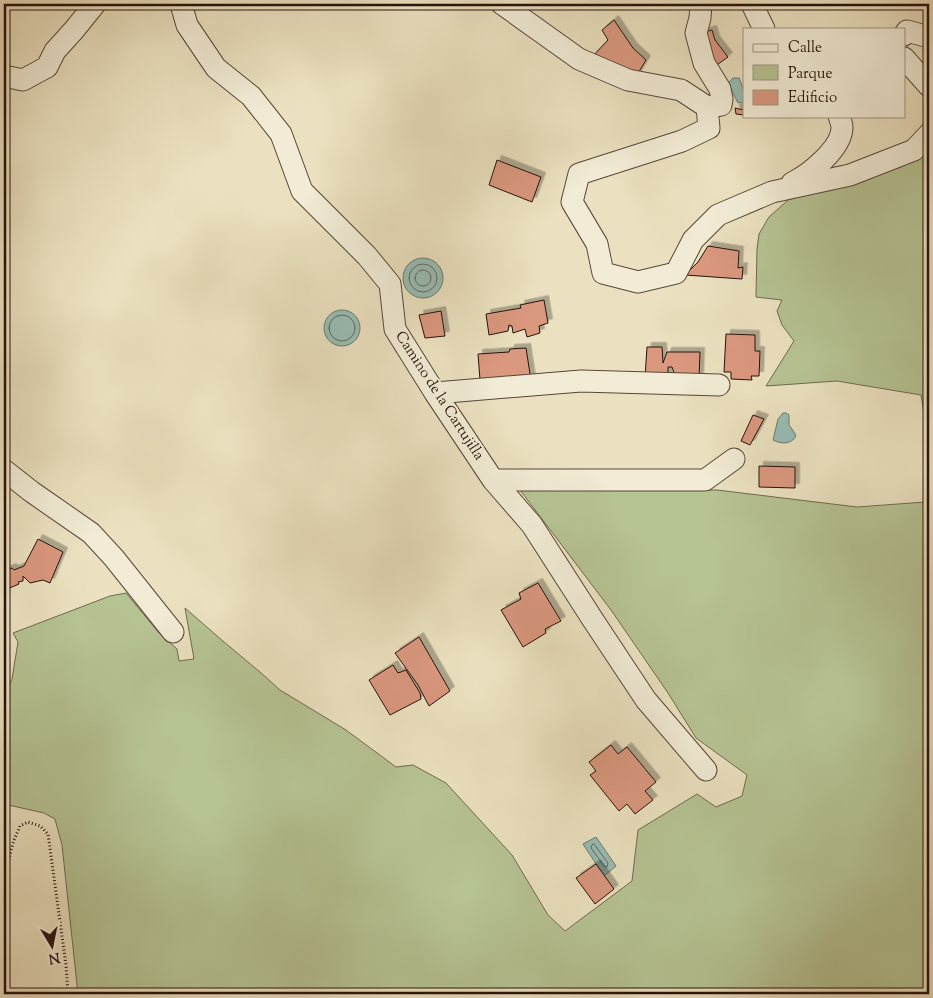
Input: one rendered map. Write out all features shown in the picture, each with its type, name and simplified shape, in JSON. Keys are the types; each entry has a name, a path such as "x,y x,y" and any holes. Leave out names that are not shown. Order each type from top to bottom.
{"street":[{"path":"4,76 23,80 47,67 54,51 95,4"},
{"name":"Camino de la Cartujilla","path":"181,4 187,25 216,68 251,96 281,134 302,191 367,256 390,284 395,330 435,393 493,480 532,525 646,700 706,770"},
{"path":"502,4 579,59 628,80 682,90 707,107 721,104 722,99 720,89 704,63 696,33 701,4"},
{"path":"752,4 764,28"},
{"path":"906,32 907,31 929,37"},
{"path":"906,60 929,86"},
{"path":"707,107 709,128 682,141 579,174 572,202 597,244 603,273 638,282 676,273 693,240 718,215 798,180 818,166 835,148 842,129 839,118"},
{"path":"772,192 850,175 914,150 929,134"},
{"path":"435,393 581,381 719,385"},
{"path":"493,480 705,480 734,460"},
{"path":"4,470 91,533 114,558 173,632"}],"path":[{"path":"4,877 14,840 20,826 28,822 40,826 48,834 65,955 68,994"}],"green space":[{"path":"929,150 929,469 924,445 924,413 921,395 837,381 766,386 794,341 782,325 777,311 782,300 756,297 759,234 769,217 788,200 894,167"},
{"path":"520,490 717,490 857,507 925,502 929,493 929,994 78,994 62,845 55,819 44,813 4,804 4,698 12,679 18,642 13,633 110,596 126,593 159,633 177,649 179,661 194,659 185,608 280,690 346,730 396,767 413,765 446,783 512,855 548,915 565,931 632,881 638,830 697,794 716,807 742,796 747,775 696,738 668,693 611,610"}],"water":[{"path":"733,78 739,78 743,88 743,102 738,103 728,83"},
{"path":"423,258 437,264 443,278 437,292 423,298 409,292 403,278 409,264"},
{"path":"342,310 349,311 355,315 359,321 359,335 355,341 349,345 342,346 335,345 329,341 325,335 324,328 325,321 329,315 335,311"},
{"path":"783,413 789,415 789,425 796,436 786,443 773,440 778,419"},
{"path":"596,837 616,866 604,876 583,844"}],"building":[{"path":"614,20 633,48 646,60 637,75 592,57 608,40 602,30"},
{"path":"712,30 715,40 728,57 714,67 701,33"},
{"path":"735,108 743,110 743,115 736,114"},
{"path":"497,160 541,177 532,202 489,185"},
{"path":"708,246 739,251 738,268 743,267 742,279 685,275 698,262"},
{"path":"544,300 548,323 539,326 540,333 527,337 525,329 513,333 512,326 509,325 508,331 489,335 486,314 521,308 520,305"},
{"path":"441,311 445,336 425,338 419,315"},
{"path":"726,334 755,335 755,351 760,351 759,376 751,376 752,380 731,379 731,372 724,372"},
{"path":"647,347 662,347 663,363 667,352 700,352 699,379 676,378 672,367 668,367 668,378 645,377"},
{"path":"526,348 531,380 480,380 478,354 509,352 510,349"},
{"path":"753,415 764,419 750,445 741,441"},
{"path":"759,466 795,467 795,488 759,487"},
{"path":"38,539 63,552 50,583 43,580 30,583 23,576 23,581 5,590 4,571 24,566"},
{"path":"538,583 561,621 545,629 546,633 523,647 501,610 521,599 519,593"},
{"path":"419,637 450,691 429,706 418,685 395,653"},
{"path":"393,665 398,673 406,670 420,693 421,699 390,715 369,680"},
{"path":"611,745 618,754 627,747 656,782 645,791 653,800 635,814 627,804 619,811 590,775 596,771 589,762"},
{"path":"596,864 614,889 595,904 576,878"}]}
